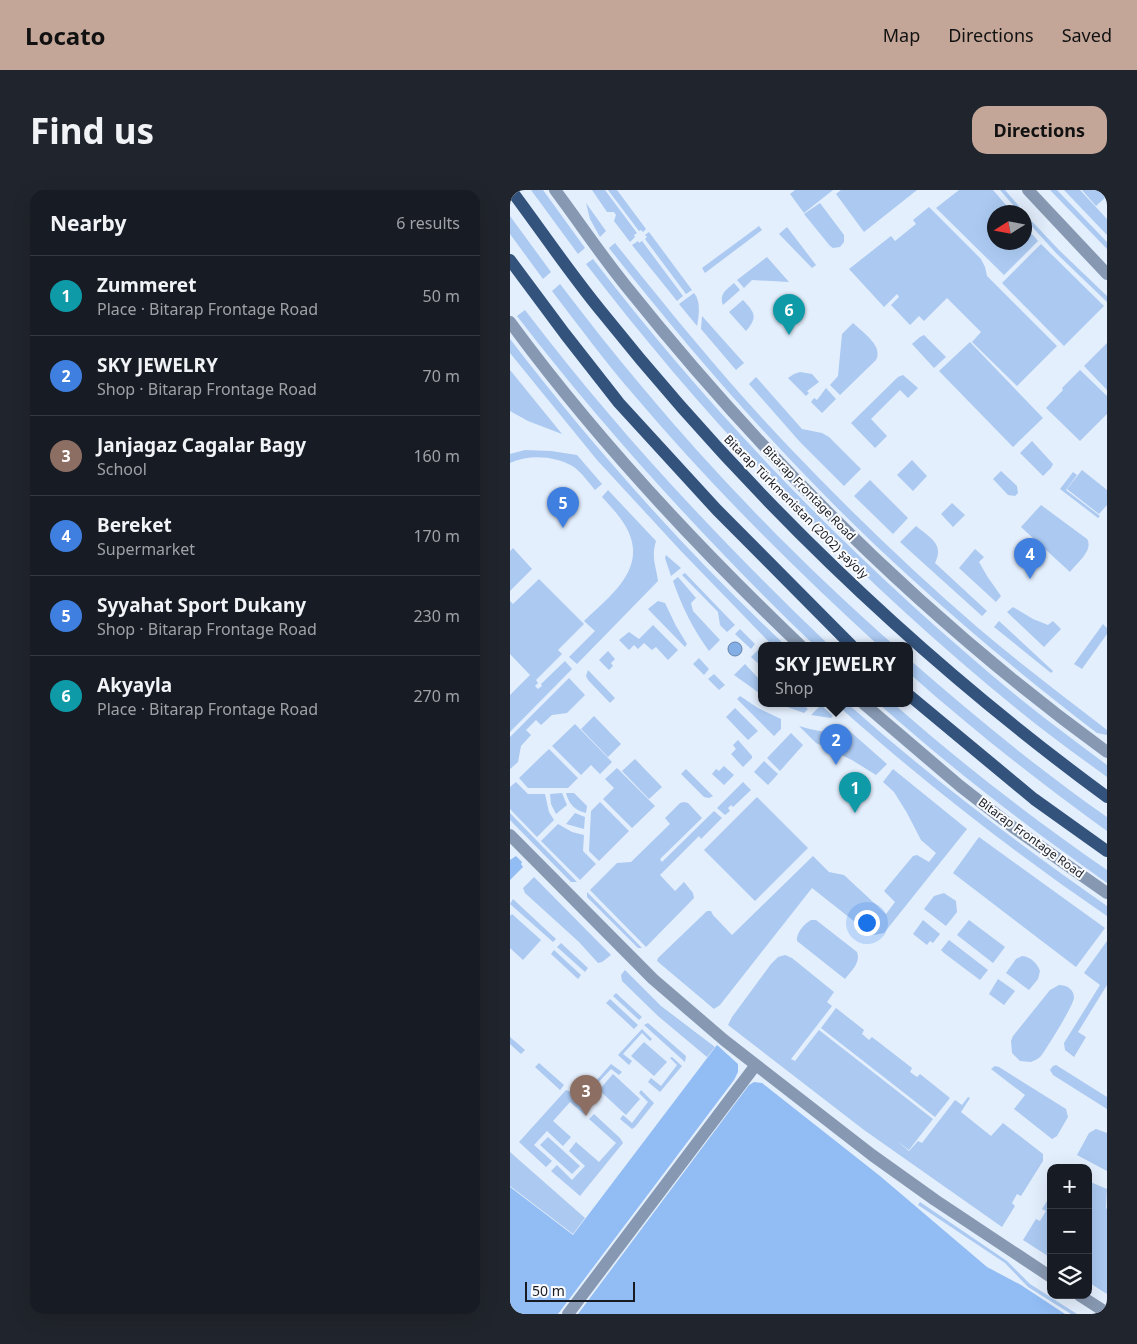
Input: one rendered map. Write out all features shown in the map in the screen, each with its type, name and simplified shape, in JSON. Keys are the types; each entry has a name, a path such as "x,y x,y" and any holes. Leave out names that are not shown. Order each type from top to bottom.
{"main road":[{"name":"Bitarap Türkmenistan (2002) şaýoly","path":"511,190 605,316 702,431 749,482 871,602 945,668 1009,723 1107,797"},
{"path":"510,260 619,403 717,510 848,642"},
{"path":"913,699 1034,800 1107,851"}],"street":[{"name":"Bitarap Frontage Road","path":"556,190 625,284 671,341 774,458 839,525 967,641 1031,695 1107,752"},
{"path":"1028,190 1107,274"},
{"path":"510,322 590,425 642,483 755,602 797,642"},
{"name":"Bitarap Frontage Road","path":"868,707 960,786 1022,833 1107,893"},
{"path":"510,835 653,979 694,1016 755,1066 872,1155 935,1200 1047,1274"},
{"path":"568,1314 755,1066"},
{"path":"1085,1299 1107,1313"}],"shaded area":[{"path":"531,190 543,190 585,248 578,254"},
{"path":"592,190 605,190 637,233 630,242 614,221 616,215 614,212 607,212"},
{"path":"608,190 617,190 646,229 643,232 639,231"},
{"path":"795,190 833,190 804,213 790,194"},
{"path":"841,190 917,190 864,232 836,194"},
{"path":"959,190 993,190 1006,205 987,205 987,250 1029,250 1004,275 936,208"},
{"path":"1000,190 1005,190 1018,205 1013,205"},
{"path":"1050,190 1057,190 1107,242 1107,249"},
{"path":"1064,190 1080,190 1107,219 1107,235"},
{"path":"1082,190 1107,190 1107,196 1096,206"},
{"path":"586,203 606,231 600,237 590,219"},
{"path":"820,203 844,235 844,242 840,247 833,248 830,246 804,214"},
{"path":"929,207 981,259 987,276 1057,346 1017,386 972,342 981,332 947,298 924,321 919,316 910,325 891,305 899,297 897,294 884,307 849,269 891,236 895,241 916,224 913,220"},
{"path":"510,216 551,272 543,279 510,234"},
{"path":"1032,221 1107,296 1107,302 1056,253 1032,227"},
{"path":"759,226 762,230 705,273 702,268"},
{"path":"787,227 816,265 812,268 779,234"},
{"path":"649,232 692,290 686,294 645,239 647,237 645,235"},
{"path":"1032,234 1038,241 1032,247"},
{"path":"638,241 639,243 642,241 683,296 677,301 632,245"},
{"path":"615,243 721,372 834,494 904,562 952,605 1009,654 1107,730 1107,735 1097,733 980,639 913,580 831,502 754,420 644,292 609,248"},
{"path":"1041,244 1104,306 1064,346 1002,283"},
{"path":"767,257 789,282 752,280 744,288 737,280"},
{"path":"593,259 690,378 795,492 906,600 964,651 1033,709 1107,765 1107,777 1028,718 957,659 843,554 788,499 735,442 634,325 586,264"},
{"path":"734,283 740,290 723,305 723,295"},
{"path":"560,284 632,375 702,456 796,554 890,642 875,642 784,556 722,493 613,370 552,291"},
{"path":"694,293 699,304 697,326 679,304"},
{"path":"743,300 753,315 752,322 746,331 729,312"},
{"path":"525,310 596,399 671,484 749,566 826,642 811,642 736,568 623,445 517,316"},
{"path":"702,316 744,363 736,370 701,329"},
{"path":"853,323 875,345 878,355 876,360 840,395 830,385 838,376 842,334"},
{"path":"924,335 946,357 934,368 912,344"},
{"path":"510,339 575,420 642,498 712,574 782,642 769,642 680,550 597,460 510,353"},
{"path":"970,342 1043,418 1013,447 939,371"},
{"path":"1107,343 1107,390 1084,366"},
{"path":"510,370 562,434 528,421 510,411"},
{"path":"1080,370 1107,396 1107,414 1080,441 1046,408"},
{"path":"800,372 812,374 819,382 807,391 809,393 806,396 788,378"},
{"path":"903,375 918,388 908,398 900,390 871,419 887,436 875,448 851,423 898,377"},
{"path":"756,377 802,429 822,433 829,437 861,469 844,486 800,442 749,384"},
{"path":"826,388 836,399 822,413 811,402 814,398 817,400"},
{"path":"1032,441 1053,464 1043,476 1020,453"},
{"path":"525,450 577,455 602,484 595,490 574,467 559,460 534,457 510,463 510,454"},
{"path":"912,460 927,476 913,491 897,475"},
{"path":"1082,470 1107,490 1107,505 1099,514 1067,489"},
{"path":"1001,471 1017,486 1018,493 1015,496 1008,495 993,479"},
{"path":"1073,472 1077,475 1066,490 1100,516 1098,518 1060,489"},
{"path":"870,480 908,518 893,534 854,496"},
{"path":"608,490 656,541 654,557 658,581 577,664 569,657 595,631 584,621 624,580 630,568 633,555 632,542 626,527 602,497"},
{"path":"952,503 965,515 953,527 941,514"},
{"path":"1041,505 1087,539 1089,543 1087,552 1070,572 1021,527"},
{"path":"916,526 937,546 938,556 935,563 987,611 982,616 900,542"},
{"path":"513,548 532,569 510,591 510,551"},
{"path":"975,549 984,557 979,562 1001,596 996,602 959,568"},
{"path":"666,555 681,568 671,576 665,558"},
{"path":"685,573 735,625 727,632 720,625 718,612 682,575"},
{"path":"678,577 696,598 691,603 693,611 720,640 709,651 693,626 680,600 673,581"},
{"path":"539,579 584,624 558,650 562,654 536,680 538,683 535,686 538,689 542,686 541,684 565,661 572,669 510,732 510,695 530,675 510,654 510,601 513,604"},
{"path":"658,601 665,603 687,644 685,647 648,609"},
{"path":"1013,607 1033,619 1048,625 1053,621 1061,629 1044,647 1007,612"},
{"path":"999,621 1053,671 1051,673 994,627"},
{"path":"1103,624 1107,628 1107,634 1082,669 1074,664"},
{"path":"653,625 678,650 668,660 656,647 652,650 644,643 638,649 634,645 629,650 619,640 629,632 639,639"},
{"path":"740,629 755,644 751,649 735,634"},
{"path":"735,642 740,644 742,649 740,654 735,656 730,654 728,649 730,644"},
{"path":"758,650 758,663 751,657"},
{"path":"608,651 615,659 611,663 613,666 609,670 599,660"},
{"path":"699,658 709,669 704,675 693,664"},
{"path":"913,663 1006,741 1107,817 1107,831 1056,794 913,677"},
{"path":"745,664 758,678 758,692 734,675"},
{"path":"588,670 615,698 610,703 588,680 586,676"},
{"path":"714,674 725,685 719,690 708,679"},
{"path":"569,678 585,695 567,713 552,715 541,725 536,720 526,730 531,735 521,746 518,762 510,769 510,737"},
{"path":"740,696 758,708 781,719 781,729 774,736 737,699"},
{"path":"787,707 806,707 808,709 804,713"},
{"path":"819,707 823,707 833,716 831,718 811,715"},
{"path":"839,707 851,707 974,809 1107,906 1107,916 968,814"},
{"path":"883,707 898,707 998,790 1107,870 1107,883 990,796"},
{"path":"735,708 758,731 748,740 726,717"},
{"path":"594,716 621,744 608,757 581,729"},
{"path":"575,724 612,762 600,774 591,765 581,775 552,746"},
{"path":"799,726 829,732 845,727 887,764 876,775 852,760 816,743"},
{"path":"791,733 803,745 780,771 767,758"},
{"path":"738,740 752,756 743,767 731,754 736,749 733,745"},
{"path":"549,749 578,778 568,788 528,788 519,778"},
{"path":"635,759 662,787 649,799 622,771"},
{"path":"764,761 778,774 768,785 754,772"},
{"path":"724,766 734,775 724,785 712,774 716,769 719,771"},
{"path":"617,768 655,806 632,828 603,799 614,788 605,779"},
{"path":"686,769 713,796 709,798 704,797 681,774"},
{"path":"893,769 967,829 884,933 874,935 869,933 812,888 720,1005 714,1009 657,961 707,911 711,911 732,935 813,856 829,872 844,875 886,914 895,902 884,891 913,856 917,855 929,862 936,853 921,840 894,792 883,782"},
{"path":"516,782 528,794 545,794 549,812 554,820 537,837 510,809 510,787"},
{"path":"743,782 751,790 733,807 731,805 728,808 730,811 725,815 717,808"},
{"path":"562,793 567,805 556,814 551,804 550,794"},
{"path":"566,793 574,793 587,806 586,813 573,806"},
{"path":"757,797 808,848 755,901 704,850"},
{"path":"600,802 629,831 599,861 589,851 591,811"},
{"path":"680,803 688,803 702,818 660,859 662,862 714,811 722,818 701,839 699,836 660,875 675,891 684,882 693,893 694,898 646,947 590,890 617,863 631,862 670,824 665,818"},
{"path":"510,813 577,882 571,882 510,820"},
{"path":"575,813 585,817 584,829 566,824"},
{"path":"558,824 572,832 584,835 583,851 596,864 580,880 541,841"},
{"path":"979,837 1105,928 1076,967 953,873"},
{"path":"516,856 522,862 523,867 510,880 510,860"},
{"path":"534,877 611,955 598,963 579,942 525,893 523,888"},
{"path":"587,892 642,948 638,948 587,897"},
{"path":"944,893 956,901 957,912 946,926 924,909 934,896"},
{"path":"513,899 556,939 553,942 510,904"},
{"path":"512,914 541,940 523,960 510,948 510,916"},
{"path":"811,920 816,920 857,952 857,963 845,979 797,941 801,929"},
{"path":"923,920 940,934 933,943 930,941 927,945 913,934"},
{"path":"969,920 1005,947 993,963 957,935"},
{"path":"949,940 988,970 980,980 941,950"},
{"path":"1107,941 1107,985 1078,1032 1086,1037 1074,1057 1065,1050 1064,1043 1100,985 1084,973"},
{"path":"561,943 588,968 585,972 557,947"},
{"path":"554,950 581,975 578,979 551,954"},
{"path":"785,955 792,958 834,992 827,1002 832,1006 791,1059 795,1061 819,1030 933,1119 909,1150 897,1141 909,1151 918,1141 922,1143 955,1100 962,1105 968,1097 970,1098 961,1112 991,1136 1003,1123 1043,1154 1043,1161 1021,1196 1017,1194 1012,1203 1015,1206 1002,1227 864,1130 728,1025 771,964 778,957"},
{"path":"1022,956 1033,961 1040,971 1038,979 1029,990 1006,973 1016,959"},
{"path":"625,970 661,1006 715,1047 707,1057 658,1016 622,981 621,975"},
{"path":"998,979 1015,991 1004,1005 989,994"},
{"path":"1059,985 1067,987 1073,992 1073,1002 1041,1056 1031,1062 1020,1061 1012,1053 1011,1041 1013,1036 1050,990"},
{"path":"616,993 642,1017 639,1020 613,996"},
{"path":"610,999 638,1025 634,1029 606,1003"},
{"path":"836,1008 864,1030 862,1034 869,1040 872,1037 912,1068 910,1072 917,1077 920,1074 950,1098 935,1117 821,1028"},
{"path":"648,1023 686,1056 685,1062 644,1025"},
{"path":"642,1029 652,1039 650,1041 642,1033 623,1054 632,1061 629,1065 618,1055"},
{"path":"510,1037 525,1050 521,1054 510,1044"},
{"path":"644,1042 667,1062 654,1076 631,1056"},
{"path":"717,1045 738,1064 738,1072 734,1080 558,1314 510,1314 510,1187 573,1235"},
{"path":"672,1057 682,1066 660,1092 648,1082 651,1078 661,1086 677,1065 670,1058"},
{"path":"539,1063 564,1085 560,1090 535,1067"},
{"path":"611,1064 622,1072 619,1075 611,1069 593,1088 602,1096 599,1100 588,1090"},
{"path":"1056,1065 1107,1097 1107,1109 1053,1075 1050,1070"},
{"path":"995,1066 1066,1109 1068,1117 1057,1136 1052,1139 1014,1109 1025,1095 991,1069"},
{"path":"613,1074 640,1099 626,1115 599,1090"},
{"path":"754,1082 762,1083 880,1176 987,1267 1021,1285 1065,1314 578,1314 749,1085"},
{"path":"566,1090 589,1109 585,1115 570,1102 553,1121 571,1137 563,1146 547,1131 534,1145 552,1161 546,1167 519,1142"},
{"path":"641,1090 654,1103 632,1129 620,1119 623,1115 632,1123 648,1102 639,1093"},
{"path":"594,1114 623,1143 580,1196 551,1171 557,1165 572,1180 585,1166 569,1151 576,1142 599,1162 616,1143 589,1119"},
{"path":"1096,1129 1107,1133 1107,1171 1077,1155 1089,1133"},
{"path":"548,1137 580,1166 572,1174 540,1145"},
{"path":"510,1152 585,1218 573,1234 510,1186"},
{"path":"1092,1183 1107,1189 1107,1294 1092,1285"},
{"path":"1047,1201 1047,1255 1023,1240 1036,1219 1040,1221 1046,1211 1042,1209"},
{"path":"920,1202 1007,1261 1030,1284 1047,1295 1047,1299 1028,1287 1005,1263 918,1205"},
{"path":"1047,1299 1054,1299 1077,1314 1071,1314"}],"place":[{"name":"Akyayla","path":"789,335"},
{"name":"Syyahat Sport Dukany","path":"563,528"},
{"name":"Bereket","path":"1030,579"},
{"name":"SKY JEWELRY","path":"836,765"},
{"name":"Zummeret","path":"855,813"},
{"name":"Janjagaz Cagalar Bagy","path":"586,1116"}]}
